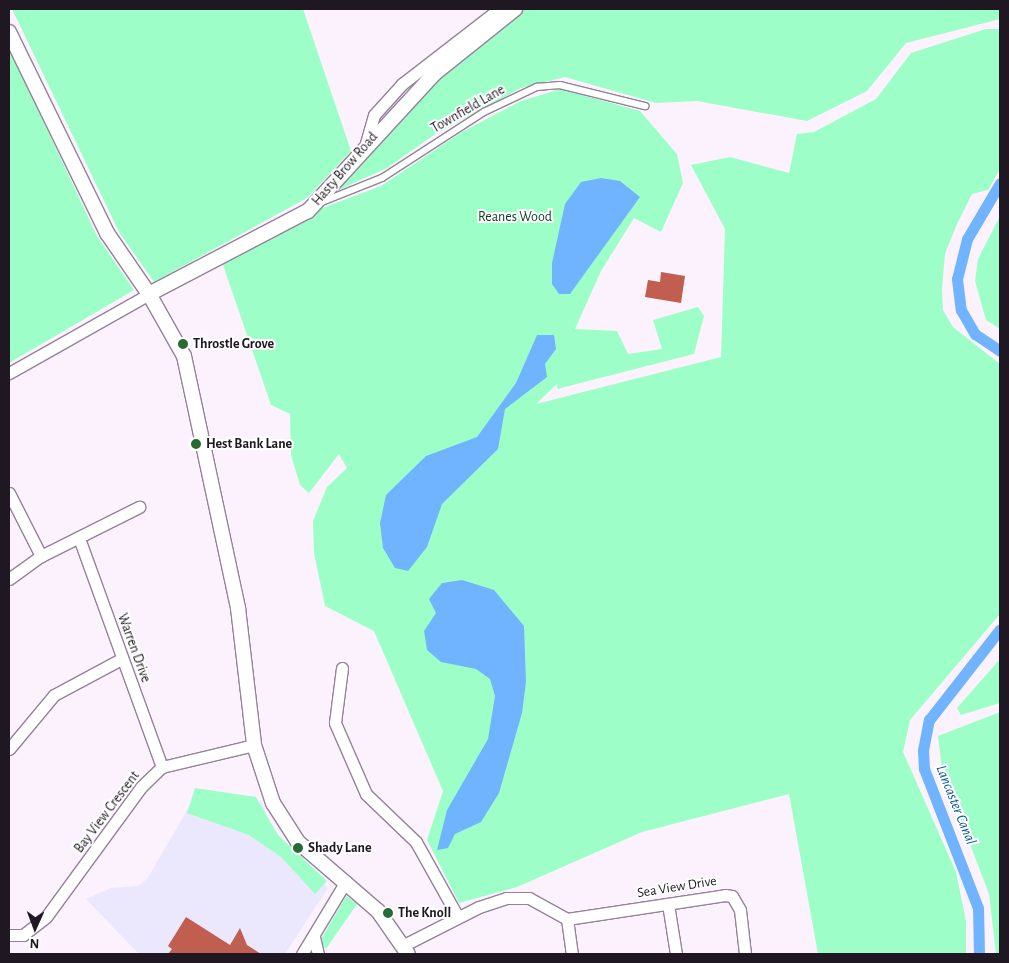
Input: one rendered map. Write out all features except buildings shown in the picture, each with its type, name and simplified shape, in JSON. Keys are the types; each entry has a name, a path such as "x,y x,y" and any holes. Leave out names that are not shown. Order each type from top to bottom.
{"street":[{"path":"366,143 374,115 402,84 499,9"},
{"name":"Hasty Brow Road","path":"149,294 314,205 366,143 434,74 515,9"},
{"path":"9,32 107,234 149,294 184,356 201,423 238,608 254,745 273,803 298,842 346,881 378,911 406,950 458,917 520,897 566,919 572,954"},
{"path":"9,373 149,294"},
{"path":"9,493 41,556"},
{"path":"9,580 41,556 139,508"},
{"name":"Warren Drive","path":"79,538 121,659 162,767"},
{"path":"9,749 54,695 121,659"},
{"path":"342,668 335,723 366,794 416,842 458,917"},
{"path":"162,767 254,745"},
{"name":"Bay View Crescent","path":"9,936 23,935 46,918 141,787 162,767"},
{"path":"302,954 314,937 346,881"},
{"name":"Sea View Drive","path":"566,919 732,896 740,910 745,954"},
{"path":"668,904 676,954"},
{"path":"314,937 318,954"}],"lane":[{"name":"Townfield Lane","path":"314,205 382,178 484,112 537,87 560,84 645,106"}],"shaded area":[{"path":"198,792 262,801 270,828 328,888 285,954 139,954 86,899 111,888 138,886 147,879"}],"green space":[{"path":"12,9 303,9 351,151 307,198 154,282 119,232"},
{"path":"526,9 1000,9 1000,19 906,43 867,91 807,121 697,101 656,103 565,77 521,88 434,135 387,168 332,193 447,71"},
{"name":"Reanes Wood","path":"986,29 1000,29 1000,169 988,190 972,194 956,226 945,254 942,289 943,310 953,327 1000,364 1000,614 910,720 903,752 956,872 966,921 966,954 818,954 789,794 642,832 517,887 459,903 427,840 443,791 374,631 325,606 314,553 313,521 327,487 347,468 339,454 309,493 300,485 291,455 290,414 271,405 222,262 317,210 381,186 462,132 521,101 561,89 640,111 677,154 683,183 661,232 634,218 601,271 575,329 617,331 628,354 662,349 653,320 698,307 704,316 694,354 557,389 558,383 536,404 721,357 725,229 691,165 730,157 789,173 797,134 814,132 876,99 911,53"},
{"path":"9,48 97,236 134,290 9,363"},
{"path":"1000,216 1000,329 986,320 975,281 978,259"},
{"path":"1000,659 1000,703 961,715 957,708"},
{"path":"1000,712 1000,954 996,954 989,894 942,770 938,736"},
{"path":"195,788 256,797 278,835 327,881 315,894 281,857 249,835 187,813"},
{"path":"346,896 357,904 326,949 320,941"}],"water":[{"path":"601,178 620,181 640,197 570,294 559,294 552,284 552,263 565,204 581,182"},
{"path":"537,335 554,335 556,349 545,364 547,377 505,409 498,449 442,504 427,547 408,571 395,568 383,548 380,523 386,495 426,456 477,437 516,383"},
{"path":"462,580 494,590 524,626 526,682 522,713 499,793 481,822 455,834 448,848 437,850 447,810 488,739 495,696 490,679 476,669 441,662 427,650 424,631 436,613 429,599 442,583"}],"waterway":[{"name":"Lancaster Canal","path":"1000,183 967,239 957,279 961,310 975,334 1000,351"},
{"name":"Lancaster Canal","path":"979,954 978,908 924,769 923,750 929,720 1000,629"}],"place":[{"name":"Throstle Grove","path":"183,344"},
{"name":"Hest Bank Lane","path":"196,444"},
{"name":"Shady Lane","path":"298,848"},
{"name":"The Knoll","path":"388,913"}]}
